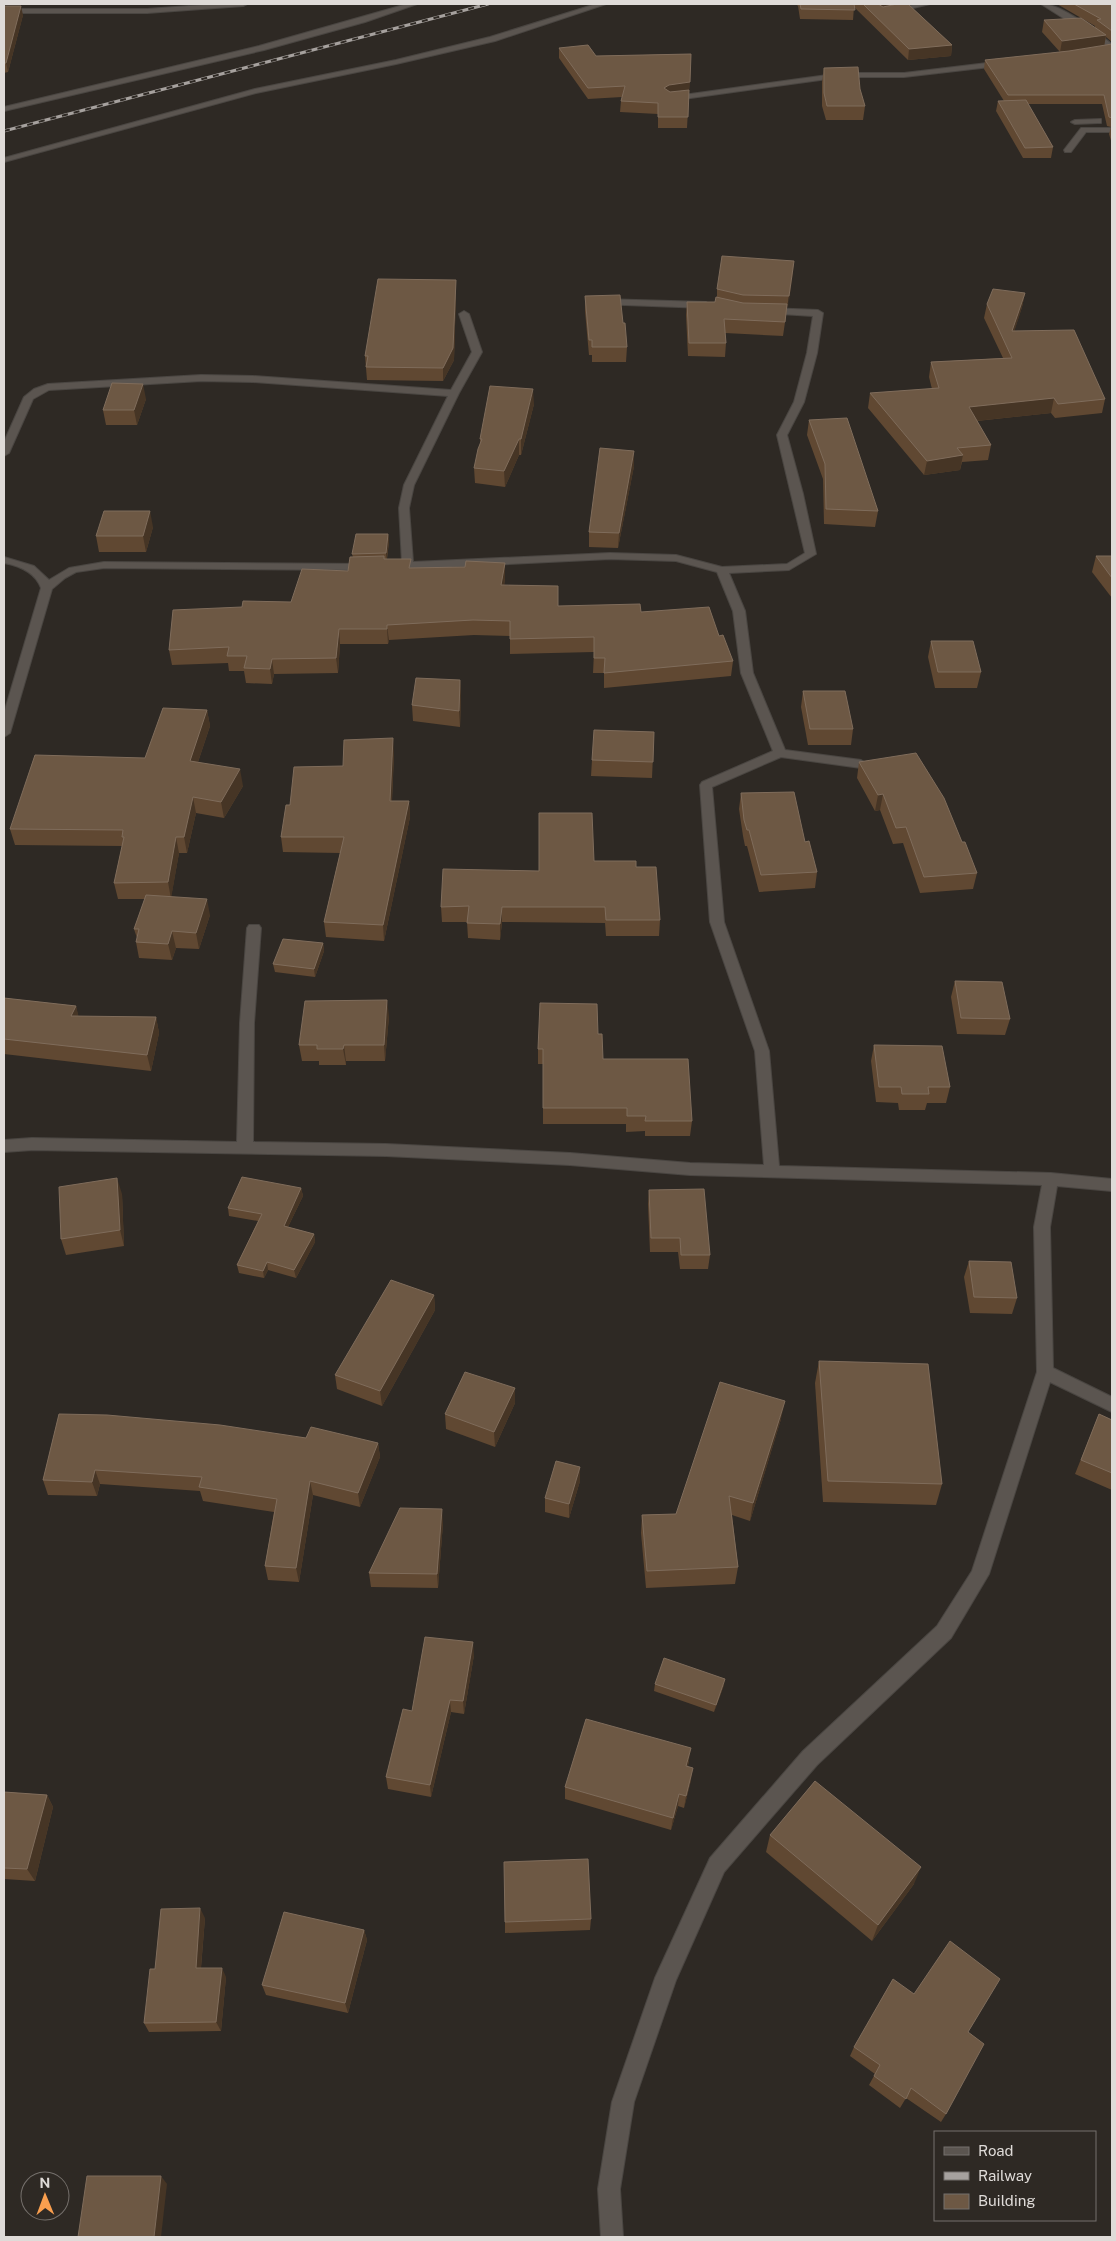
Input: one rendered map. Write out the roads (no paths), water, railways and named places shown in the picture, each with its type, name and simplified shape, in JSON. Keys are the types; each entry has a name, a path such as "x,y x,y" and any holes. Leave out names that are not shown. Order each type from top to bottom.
{"street":[{"path":"4,12 191,10 243,4"},
{"path":"4,109 104,84 236,55 413,4"},
{"path":"4,160 255,91 396,62 492,39 602,4"},
{"path":"881,14 926,4"},
{"path":"1045,4 1085,27 1112,49"},
{"path":"1103,52 1112,49"},
{"path":"669,99 773,82 833,76 904,75 1011,62"},
{"path":"1084,130 1075,122 1111,125"},
{"path":"1068,150 1084,130 1111,125"},
{"path":"598,302 719,307"},
{"path":"4,733 46,588 61,574 74,569 104,565 292,568 408,566 620,557 676,558 722,570 789,567 811,554 798,494 782,435 799,402 812,353 818,313 757,311"},
{"path":"408,566 404,508 409,485 432,443 454,393 477,352 464,314"},
{"path":"4,453 21,411 29,397 37,391 48,387 201,378 253,379 454,393"},
{"path":"4,560 28,567 39,574 46,588"},
{"path":"722,570 740,611 747,673 780,753"},
{"path":"772,1170 762,1051 717,922 706,785 780,753 862,764"},
{"path":"245,1146 246,1023 254,928"},
{"path":"4,1146 32,1144 245,1146 386,1150 570,1159 690,1169 1051,1179 1112,1185"},
{"path":"612,2237 609,2189 624,2102 666,1978 717,1865 810,1758 944,1632 980,1574 1045,1372 1042,1227 1051,1179"},
{"path":"1045,1372 1112,1405"}],"railway":[{"path":"4,131 488,4"}]}
